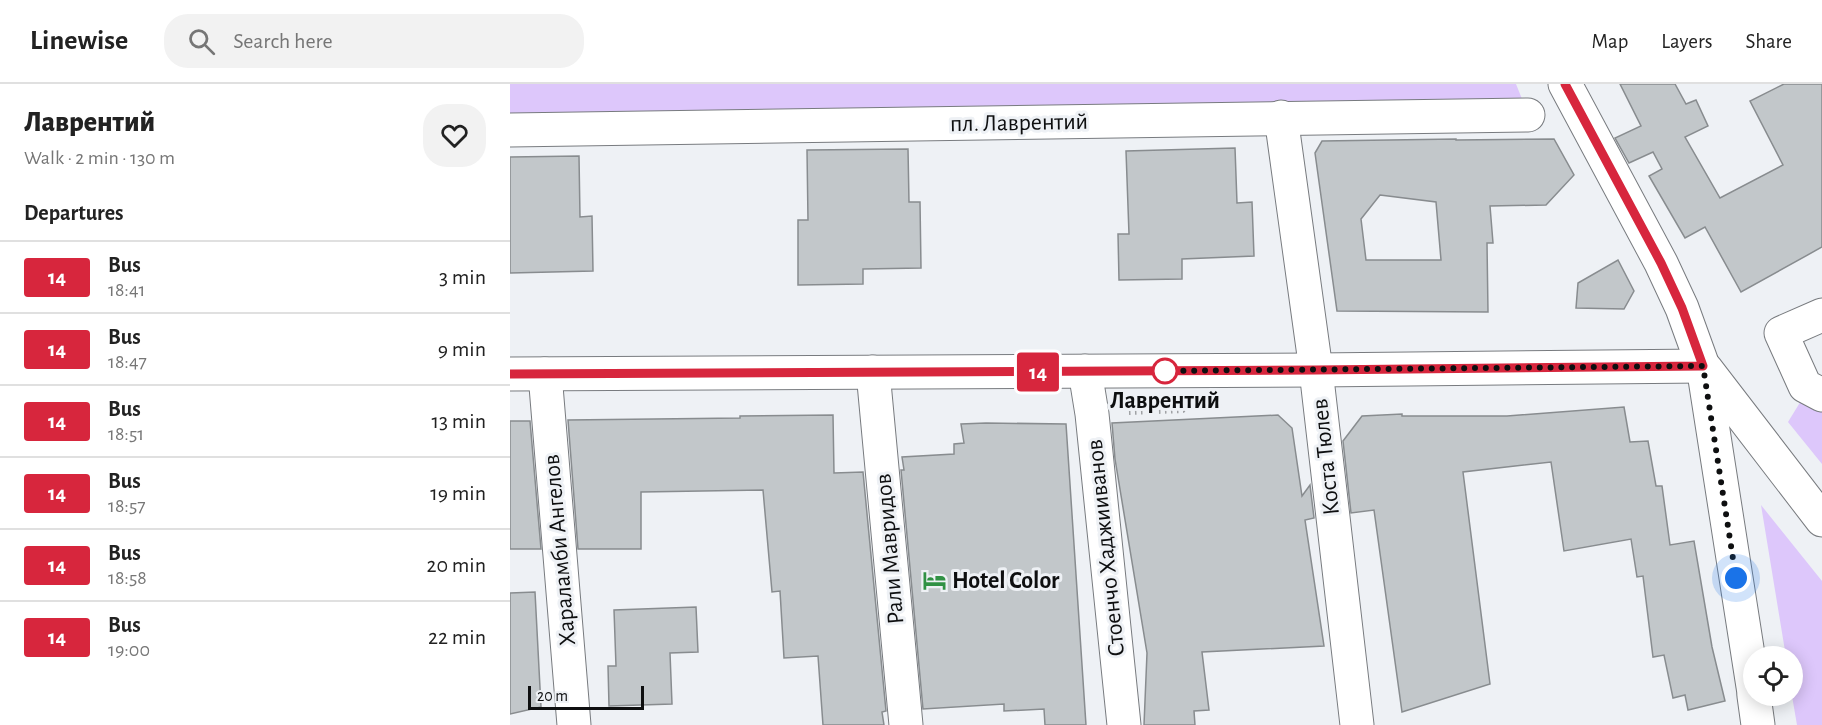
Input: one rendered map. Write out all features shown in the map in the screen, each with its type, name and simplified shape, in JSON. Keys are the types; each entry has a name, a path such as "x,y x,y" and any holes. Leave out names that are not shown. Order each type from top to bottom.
{"street":[{"path":"1564,84 1661,263 1682,308 1703,366 1747,646"},
{"name":"пл. Лаврентий","path":"510,130 1528,115"},
{"name":"Коста Тюлев","path":"1281,117 1316,370 1357,725"},
{"path":"1822,315 1781,333 1805,386 1822,395"},
{"path":"510,374 1703,366"},
{"path":"1703,366 1822,520"},
{"name":"Стоенчо Хаджииванов","path":"1085,371 1092,414 1124,725"},
{"name":"Рали Мавридов","path":"873,372 906,725"},
{"name":"Хараламби Ангелов","path":"545,374 574,725"},
{"path":"1756,706 1758,725"}],"shaded area":[{"path":"510,84 1516,84 1524,104 510,122"},
{"path":"1804,396 1822,405 1822,464 1788,422"},
{"path":"1761,505 1822,581 1822,725 1797,725 1794,706 1803,706 1803,646 1784,646"}],"building":[{"path":"1620,84 1675,84 1686,104 1696,100 1708,126 1685,137 1720,198 1783,165 1750,101 1784,84 1822,84 1822,247 1741,292 1705,227 1685,238 1649,176 1662,169 1653,152 1629,163 1615,138 1641,126"},
{"path":"1554,139 1574,175 1546,205 1490,206 1493,243 1487,243 1488,312 1337,311 1315,153 1322,141","holes":["1380,195 1436,202 1441,260 1366,260 1361,219"]},
{"path":"1235,148 1237,203 1252,202 1254,256 1182,259 1182,279 1119,280 1118,234 1129,234 1126,151"},
{"path":"908,149 909,202 920,202 921,268 863,269 863,284 798,285 798,220 808,220 807,150"},
{"path":"579,156 580,217 592,216 593,271 510,273 510,157"},
{"path":"1618,260 1634,291 1624,309 1576,308 1578,283"},
{"path":"1624,407 1630,442 1648,441 1656,486 1662,486 1670,545 1694,541 1712,647 1725,701 1688,710 1685,695 1673,698 1664,655 1653,657 1643,576 1637,577 1631,539 1564,551 1551,462 1463,472 1490,684 1402,712 1374,510 1351,513 1343,441 1362,416 1402,414 1402,416 1507,416"},
{"path":"833,415 834,473 863,472 886,711 882,712 884,725 823,725 818,656 784,658 780,591 772,592 763,490 641,492 641,549 578,549 568,420"},
{"path":"1278,415 1292,428 1302,496 1310,485 1314,518 1305,520 1324,646 1202,652 1209,710 1194,711 1195,725 1144,725 1147,653 1115,459 1112,423"},
{"path":"510,421 530,421 541,549 510,549"},
{"path":"961,424 1066,424 1086,725 1045,725 1044,709 1004,711 1004,704 923,709 901,470 904,470 902,457 954,454 954,444 964,443"},
{"path":"535,592 541,707 510,714 510,593"},
{"path":"696,607 698,652 670,653 672,704 609,706 608,666 616,666 614,610"}],"bus line":[{"name":"14","path":"510,374 1703,366 1682,308 1661,263 1565,84"}],"place":[{"name":"Лаврентий","path":"1165,371"},
{"name":"Hotel Color","path":"934,581"}],"route":[{"path":"1165,371 1158,371 1703,366 1736,578"}]}
